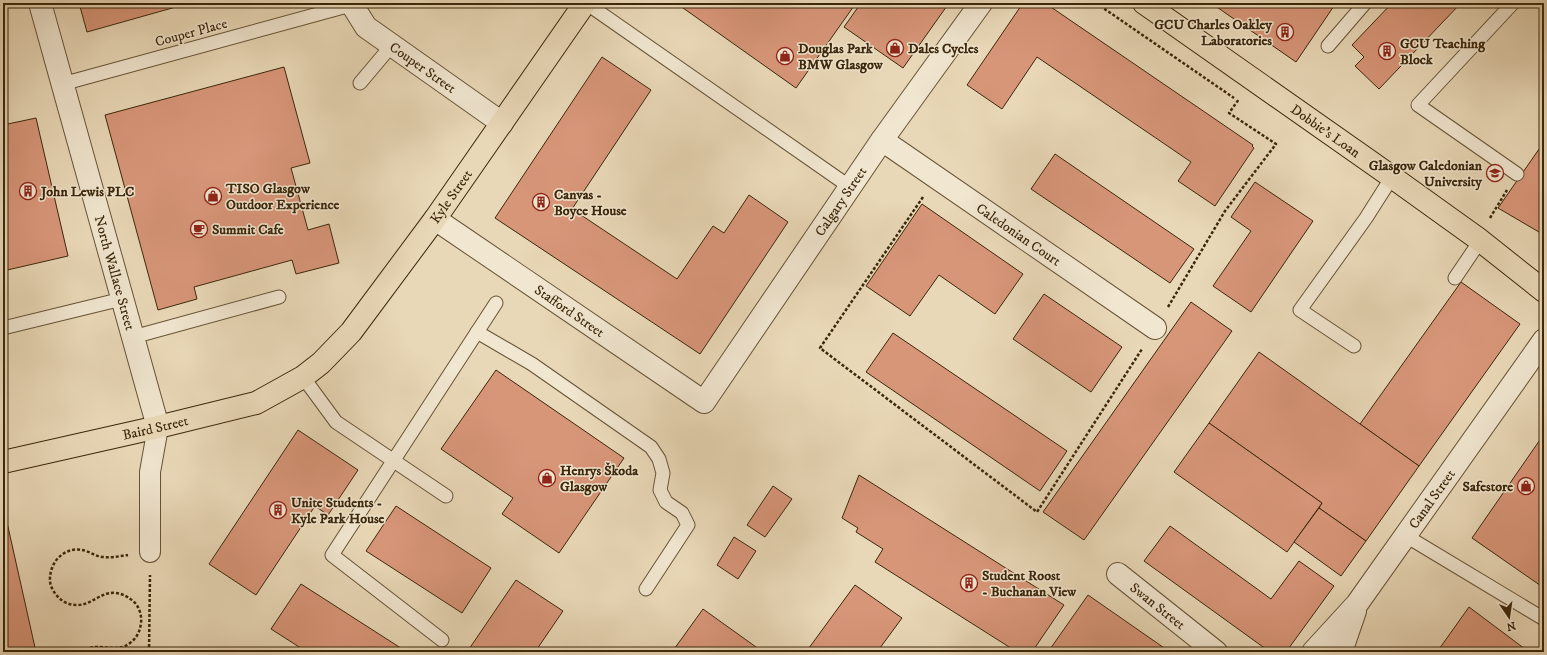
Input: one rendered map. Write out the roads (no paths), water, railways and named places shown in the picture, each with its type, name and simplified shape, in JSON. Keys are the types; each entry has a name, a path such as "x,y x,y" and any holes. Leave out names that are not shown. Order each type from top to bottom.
{"main road":[{"name":"Kyle Street","path":"303,378 321,364 351,332 435,219 585,3"},
{"name":"Dobbie's Loan","path":"1144,3 1392,177 1544,291"},
{"name":"Baird Street","path":"3,462 158,428 256,403 303,378"}],"street":[{"name":"North Wallace Street","path":"40,3 158,428"},
{"name":"Calgary Street","path":"704,402 882,140 981,3"},
{"name":"Couper Street","path":"351,4 366,26 502,123"},
{"name":"Caledonian Court","path":"882,140 1155,328"},
{"name":"Stafford Street","path":"435,219 704,402"},
{"name":"Canal Street","path":"1313,652 1357,604 1544,340"},
{"path":"150,552 150,472 158,428"},
{"name":"Swan Street","path":"1118,574 1216,652"},
{"path":"1341,652 1357,604"}],"lane":[{"path":"585,3 850,187"},
{"path":"1328,46 1365,3"},
{"path":"1513,3 1418,105 1517,174"},
{"name":"Couper Place","path":"62,84 351,4"},
{"path":"360,83 392,45"},
{"path":"1354,346 1300,310 1366,218 1392,177"},
{"path":"1455,278 1478,240"},
{"path":"133,337 279,297"},
{"path":"3,328 122,299"},
{"path":"442,640 332,555 496,303"},
{"path":"477,332 532,364 651,447 660,459 664,473 660,490 666,502 682,513 688,525 646,589"},
{"path":"303,378 336,422 446,496"},
{"path":"1406,536 1544,619"}],"place":[{"name":"GCU Charles Oakley Laboratories","path":"1285,32"},
{"name":"Dales Cycles","path":"895,48"},
{"name":"GCU Teaching Block","path":"1387,51"},
{"name":"Douglas Park BMW Glasgow","path":"785,56"},
{"name":"Glasgow Caledonian University","path":"1495,173"},
{"name":"John Lewis PLC","path":"28,191"},
{"name":"TISO Glasgow Outdoor Experience","path":"213,196"},
{"name":"Canvas - Boyce House","path":"541,202"},
{"name":"Summit Cafe","path":"199,229"},
{"name":"Henrys Škoda Glasgow","path":"547,478"},
{"name":"Safestore","path":"1526,486"},
{"name":"Unite Students - Kyle Park House","path":"278,510"},
{"name":"Student Roost - Buchanan View","path":"969,583"}]}
